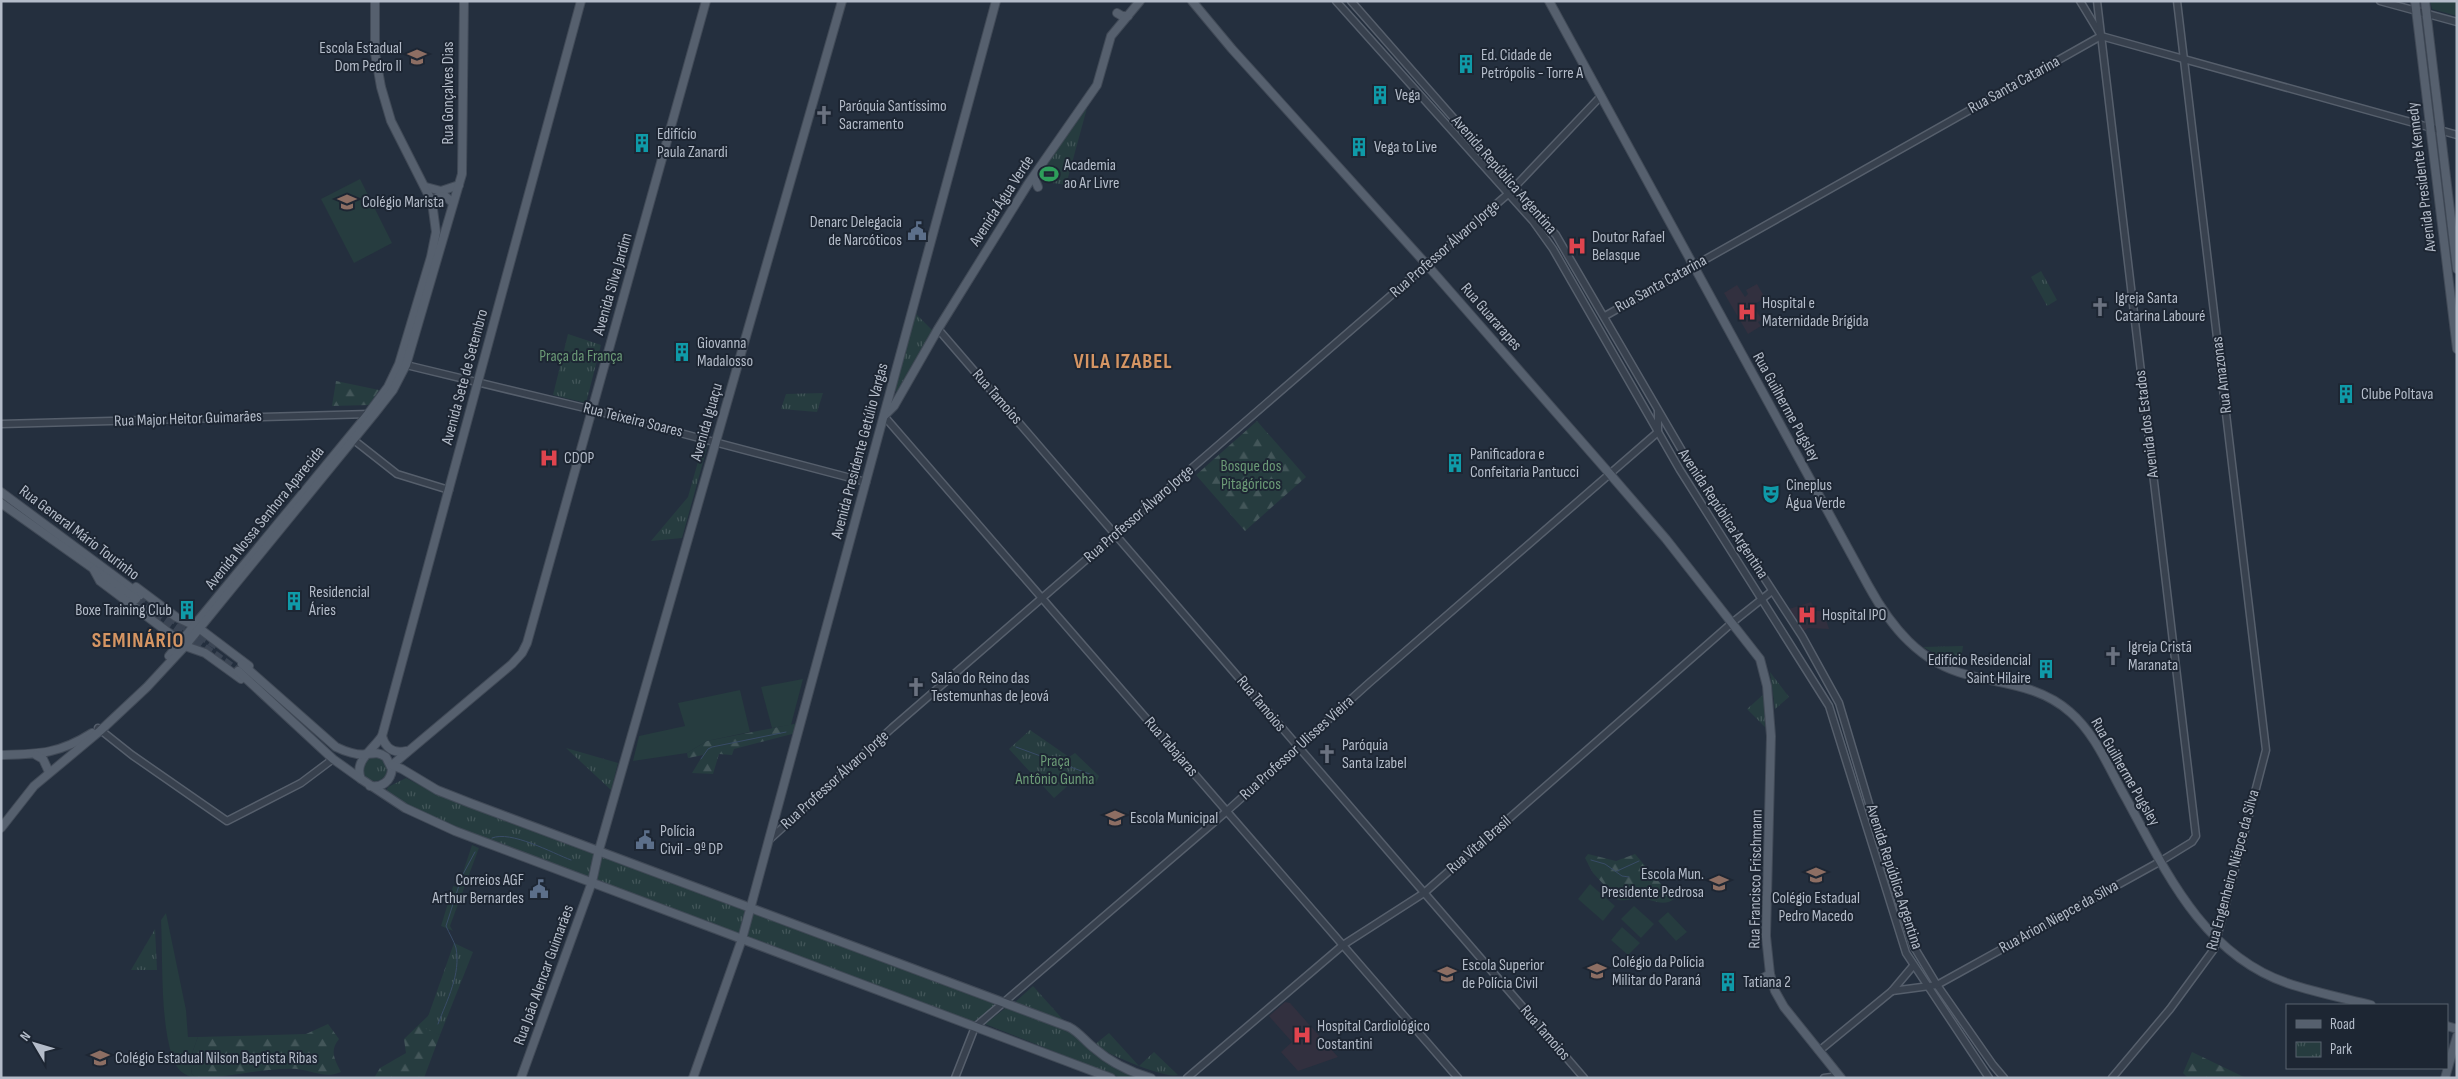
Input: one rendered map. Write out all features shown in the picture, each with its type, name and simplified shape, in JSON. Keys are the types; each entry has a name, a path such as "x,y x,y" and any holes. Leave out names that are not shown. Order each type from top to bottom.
{"main road":[{"name":"Avenida Nossa Senhora Aparecida","path":"375,1 376,61 386,104 395,128 426,187 432,202 436,223 433,248 402,364"},
{"name":"Rua Gonçalves Dias","path":"459,185 462,169 464,1"},
{"name":"Avenida Sete de Setembro","path":"367,755 382,736 581,1"},
{"name":"Avenida Silva Jardim","path":"512,664 522,653 531,632 706,1"},
{"name":"Avenida Iguaçu","path":"592,882 599,850 842,1"},
{"name":"Avenida Presidente Getúlio Vargas","path":"693,1078 742,939 996,1"},
{"name":"Avenida Água Verde","path":"884,416 897,401 938,329 1028,184 1097,84 1110,36 1140,1"},
{"name":"Rua Guararapes","path":"1192,1 1232,49 1427,265 1609,473 1733,622 1760,659"},
{"name":"Rua Guilherme Pugsley","path":"1549,1 1871,591 1894,627 1920,652 1950,669 2032,690 2054,700 2071,712 2093,739 2186,904 2216,939 2257,969 2286,982 2367,1004"},
{"name":"Avenida Presidente Kennedy","path":"2415,1 2457,349"},
{"name":"Avenida Presidente Kennedy","path":"2425,1 2457,269"},
{"path":"1117,13 1122,16 1128,16"},
{"path":"2423,69 2429,65 2433,70"},
{"path":"1036,172 1035,180 1038,187"},
{"name":"Avenida Nossa Senhora Aparecida","path":"1,755 36,755 73,743 99,730 146,687 198,628 372,414 402,364 459,185"},
{"path":"426,187 441,191 459,185"},
{"path":"432,202 438,197 445,196 453,203"},
{"path":"888,401 897,401"},
{"name":"Rua General Mário Tourinho","path":"1,492 95,566"},
{"name":"Rua General Mário Tourinho","path":"1,503 138,597"},
{"path":"283,706 269,682 228,648 198,628 176,617 109,567 95,566 100,581 183,644 201,651 219,662 257,694 283,706 336,747 367,755 380,753 389,759 392,766 391,776 384,784 378,786 368,785"},
{"name":"Rua Francisco Frischmann","path":"1760,659 1767,686 1771,736 1766,936 1770,974 1775,991 1784,1007 1840,1077"},
{"path":"502,680 512,664"},
{"path":"392,766 406,751 512,664"},
{"path":"240,667 283,706 333,758 368,785 427,819 1111,1078"},
{"path":"1,828 28,792 99,730"},
{"path":"382,736 385,745 391,750 406,751"},
{"path":"425,736 437,736"},
{"path":"333,758 339,754 352,752"},
{"path":"36,755 43,760 49,772"},
{"path":"361,779 358,767 367,755"},
{"path":"398,759 402,769"},
{"path":"392,766 402,769 437,790 1069,1027 1095,1049 1118,1064 1151,1078"},
{"name":"Rua João Alencar Guimarães","path":"522,1078 592,882"},
{"path":"1756,982 1770,974"},
{"path":"2446,1078 2457,1036"}],"street":[{"name":"Avenida República Argentina","path":"1336,1 1512,190 1556,234 1658,410 1707,491 1802,636 1839,703 1910,937 1937,985 1993,1066 2004,1078"},
{"name":"Avenida República Argentina","path":"1351,1 1512,190 1553,249 1658,432 1829,706 1901,942 1913,966 1989,1078"},
{"path":"2080,1 2102,36 2457,135"},
{"name":"Avenida dos Estados","path":"2097,1 2196,833 2194,840 2189,844"},
{"name":"Rua Amazonas","path":"2177,1 2266,750"},
{"path":"2380,1 2457,22"},
{"name":"Rua Santa Catarina","path":"1605,316 2102,36"},
{"name":"Rua Professor Álvaro Jorge","path":"769,840 892,728 1512,190 1601,96"},
{"name":"Rua Tamoios","path":"938,329 1584,1078"},
{"name":"Rua Teixeira Soares","path":"402,364 593,410 866,482"},
{"path":"1658,410 1658,432"},
{"name":"Rua Major Heitor Guimarães","path":"1,424 372,414"},
{"name":"Rua Tabajaras","path":"884,416 1458,1078"},
{"name":"Rua Professor Ulisses Vieira","path":"955,1078 975,1027 1227,811 1609,473 1658,432"},
{"path":"352,438 397,474 449,490"},
{"name":"Rua Vital Brasil","path":"1187,1078 1343,946 1424,893 1733,622 1772,591"},
{"path":"99,730 227,821 301,784 333,758"},
{"name":"Rua Engenheiro Niépce da Silva","path":"2112,1078 2202,967 2214,949 2266,750"},
{"name":"Rua Arion Niepce da Silva","path":"1892,991 1937,985 2189,844"},
{"path":"1819,1051 1892,991 1913,966"},
{"path":"1824,1078 1840,1077"}],"shaded area":[{"name":"Hospital e Maternidade Brígida","path":"1757,284 1765,298 1753,305 1762,320 1758,322 1761,326 1748,334 1724,293 1737,285 1745,297 1748,294 1746,290"},
{"name":"Hospital IPO","path":"1811,602 1816,611 1823,611 1829,629 1808,628 1802,632 1786,610"},
{"name":"Hospital Cardiológico Costantini","path":"1285,1002 1290,1003 1338,1057 1298,1071 1281,1052 1292,1042 1269,1016"}],"green space":[{"path":"2430,1 2457,1 2457,16 2432,9"},
{"path":"1087,108 1066,185 1039,181 1038,176"},
{"path":"360,179 392,243 354,263 321,199"},
{"path":"2041,271 2057,300 2047,306 2031,277"},
{"path":"916,314 932,330 897,391 895,391 913,315"},
{"name":"Praça da França","path":"568,334 601,345 586,403 553,395"},
{"path":"336,381 379,390 369,405 332,406"},
{"path":"823,393 817,412 781,409 786,394"},
{"name":"Bosque dos Pitagóricos","path":"1257,421 1306,477 1245,531 1196,475"},
{"path":"703,444 708,444 682,538 651,541 688,497"},
{"path":"1963,646 1960,667 1923,647"},
{"path":"1770,672 1789,697 1775,709"},
{"path":"803,679 791,725 772,728 761,687"},
{"path":"740,690 750,732 707,741 687,753 633,761 639,736 685,726 678,703"},
{"path":"1764,694 1765,727 1747,709"},
{"path":"799,723 796,733 734,749 732,755 719,754 713,774 692,773 703,755 688,758 687,753 707,741"},
{"name":"Praça Antônio Gunha","path":"1030,730 1069,757 1075,753 1099,776 1096,783 1073,781 1054,798 1009,749"},
{"path":"566,748 618,763 611,790"},
{"path":"375,757 384,760 387,769 384,778 375,781 366,778 363,769 366,760"},
{"path":"406,778 435,793 1001,1002 973,1022 581,876 411,807 386,791 388,787"},
{"path":"472,845 479,848 450,926 453,931 441,926 453,886 458,887"},
{"path":"1588,854 1616,861 1635,854 1674,899 1665,903 1643,898 1618,900 1593,873 1585,858"},
{"path":"1590,884 1615,906 1603,921 1578,899"},
{"path":"1634,906 1654,924 1641,938 1621,919"},
{"path":"1668,912 1687,932 1676,941 1658,921"},
{"path":"166,913 186,1010 188,1037 198,1037 190,1059 192,1074 197,1078 184,1074 178,1068 173,1060 168,1041 164,1007 161,920"},
{"path":"1622,927 1640,943 1628,955 1611,940"},
{"path":"155,929 157,970 131,970"},
{"path":"454,943 473,952 440,1035 424,1028"},
{"path":"450,957 434,1032 440,1035 424,1078 374,1078 380,1068 406,1053 404,1039 429,1015"},
{"path":"1033,986 1066,1023 1014,1003"},
{"path":"1007,1007 1075,1033 1142,1078 1121,1078 985,1024"},
{"path":"328,1024 339,1039 334,1052 341,1072 324,1075 297,1069 285,1069 197,1078 192,1074 190,1059 198,1037 306,1034"},
{"path":"1109,1033 1139,1066 1094,1045"},
{"path":"1154,1052 1178,1075 1161,1073 1139,1066"},
{"path":"2192,1052 2246,1078 2188,1078 2183,1073"}],"waterway":[{"path":"701,759 708,749 712,747 786,732"},
{"path":"1016,747 1095,776"},
{"path":"492,838 500,836 510,837 571,860"},
{"path":"438,1024 452,987 457,967 456,948 446,926 462,876 475,852"},
{"path":"1591,860 1605,864 1622,876 1629,877"},
{"path":"1617,871 1639,861"}],"tunnel":[{"path":"140,595 174,620 219,647"},
{"path":"136,599 238,671"}],"place":[{"name":"Escola Estadual Dom Pedro II","path":"417,57"},
{"name":"Ed. Cidade de Petrópolis - Torre A","path":"1466,64"},
{"name":"Vega","path":"1380,95"},
{"name":"Paróquia Santíssimo Sacramento","path":"824,115"},
{"name":"Edifício Paula Zanardi","path":"642,143"},
{"name":"Vega to Live","path":"1359,147"},
{"name":"Academia ao Ar Livre","path":"1049,174"},
{"name":"Colégio Marista","path":"347,202"},
{"name":"Denarc Delegacia de Narcóticos","path":"917,231"},
{"name":"Doutor Rafael Belasque","path":"1577,246"},
{"name":"Igreja Santa Catarina Labouré","path":"2100,307"},
{"name":"Hospital e Maternidade Brígida","path":"1747,312"},
{"name":"Giovanna Madalosso","path":"682,352"},
{"name":"Clube Poltava","path":"2346,394"},
{"name":"CDOP","path":"549,458"},
{"name":"Panificadora e Confeitaria Pantucci","path":"1455,463"},
{"name":"Cineplus Água Verde","path":"1771,494"},
{"name":"Residencial Áries","path":"294,601"},
{"name":"Boxe Training Club","path":"187,610"},
{"name":"Hospital IPO","path":"1807,615"},
{"name":"Igreja Cristã Maranata","path":"2113,656"},
{"name":"Edifício Residencial Saint Hilaire","path":"2046,669"},
{"name":"Salão do Reino das Testemunhas de Jeová","path":"916,687"},
{"name":"Paróquia Santa Izabel","path":"1327,754"},
{"name":"Escola Municipal","path":"1115,818"},
{"name":"Polícia Civil - 9º DP","path":"645,840"},
{"name":"Colégio Estadual Pedro Macedo","path":"1816,875"},
{"name":"Escola Mun. Presidente Pedrosa","path":"1719,883"},
{"name":"Correios AGF Arthur Bernardes","path":"539,889"},
{"name":"Colégio da Polícia Militar do Paraná","path":"1597,971"},
{"name":"Escola Superior de Polícia Civil","path":"1447,974"},
{"name":"Tatiana 2","path":"1728,982"},
{"name":"Hospital Cardiológico Costantini","path":"1302,1035"},
{"name":"Colégio Estadual Nilson Baptista Ribas","path":"100,1058"}],"district":[{"name":"VILA IZABEL","path":"1123,361"},
{"name":"SEMINÁRIO","path":"138,640"}]}
